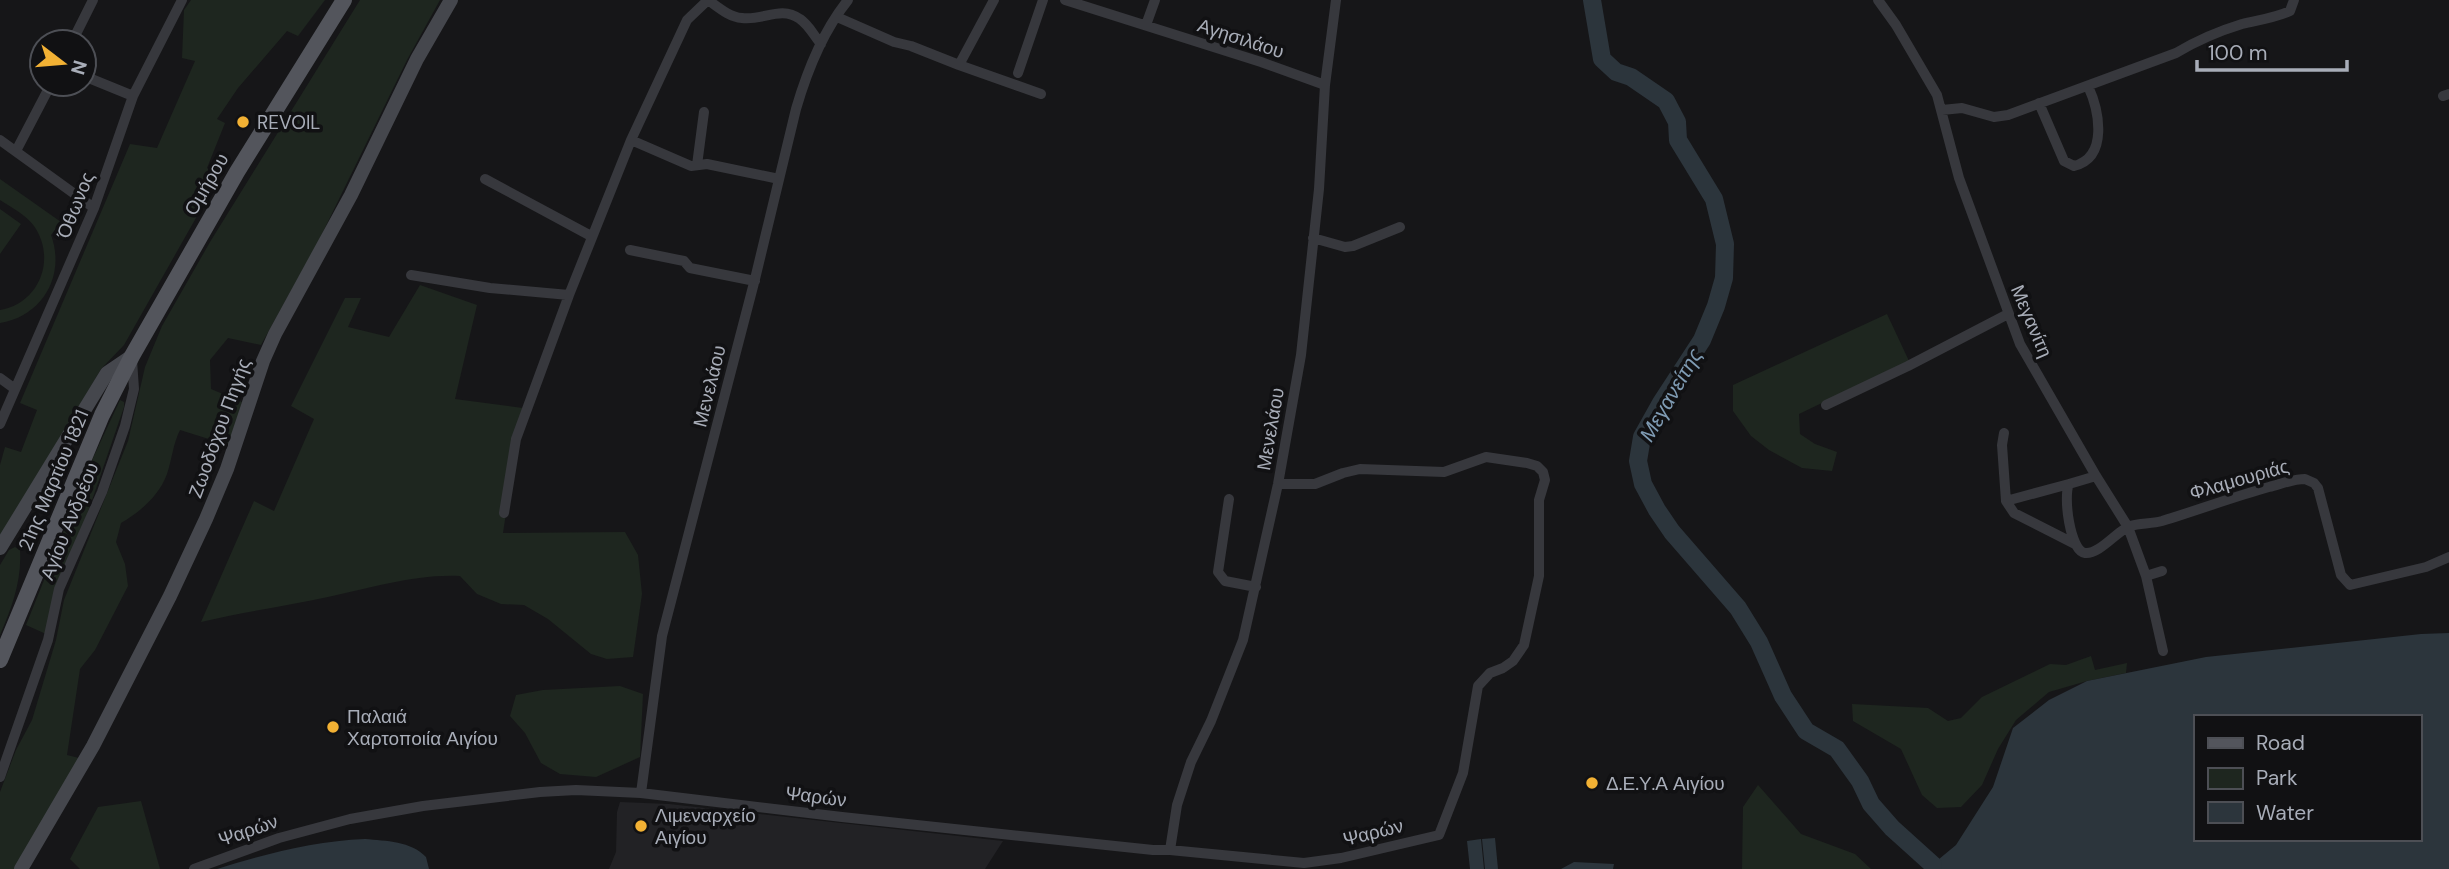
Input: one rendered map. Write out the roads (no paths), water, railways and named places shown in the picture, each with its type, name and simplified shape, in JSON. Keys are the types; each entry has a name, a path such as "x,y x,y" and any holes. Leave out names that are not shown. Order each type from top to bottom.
{"main road":[{"name":"Ομήρου","path":"132,356 237,172 344,0"},
{"name":"Ζωοδόχου Πηγής","path":"21,869 93,746 170,596 227,469 263,361 275,334 351,195 417,60 451,0"},
{"path":"0,548 107,373 132,356"},
{"name":"21ης Μαρτίου 1821","path":"0,660 103,415 132,356"}],"street":[{"path":"79,28 93,0"},
{"name":"Όθωνος","path":"0,424 94,208 133,96 183,0"},
{"path":"504,513 516,439 569,295 631,140 687,20 708,0 741,18 781,12 793,15 807,24 821,44"},
{"name":"Μενελάου","path":"641,793 662,636 755,281 804,81 821,44 848,0"},
{"path":"959,65 994,0"},
{"path":"1018,73 1044,0"},
{"name":"Αγησιλάου","path":"1065,0 1325,85"},
{"path":"1146,25 1155,0"},
{"name":"Μενελάου","path":"1170,850 1177,805 1191,762 1211,722 1243,640 1278,484 1301,355 1319,189 1325,85 1336,0"},
{"name":"Μεγανίτη","path":"1878,0 1932,86 1942,110 1959,178 2008,314 2029,362 2128,527 2146,576 2163,651"},
{"path":"1942,110 1962,108 2002,117 2176,53 2192,43 2238,25 2282,15 2290,11 2294,0"},
{"path":"836,17 894,42 1041,94"},
{"path":"98,82 133,96"},
{"path":"2039,103 2064,161 2074,166 2079,165 2092,154 2099,128 2098,109 2088,86"},
{"path":"16,151 44,98"},
{"path":"697,166 704,112"},
{"path":"0,140 94,208"},
{"path":"631,140 690,166 707,164 779,179"},
{"path":"485,179 591,236"},
{"path":"1313,238 1345,247 1353,246 1400,227"},
{"path":"630,250 684,261 690,268 755,281"},
{"path":"411,275 490,288 569,295"},
{"path":"1826,405 2008,314"},
{"name":"Αγίου Ανδρέου","path":"0,777 37,675 54,620 60,589 102,492 125,426 134,389 132,356"},
{"path":"0,378 15,388"},
{"path":"2004,433 2002,445 2006,501 2014,513 2075,544"},
{"name":"Ψαρών","path":"194,869 255,845 305,830 395,810 540,792 595,790 1153,850 1304,863 1341,859 1439,835 1462,776 1478,686 1490,673 1513,661 1524,645 1539,576 1539,500 1545,480 1543,472 1537,466 1527,463 1486,457 1444,472 1360,469 1315,484 1278,484"},
{"path":"2006,501 2096,476"},
{"name":"Φλαμουριάς","path":"2128,527 2158,522 2241,495 2305,479 2318,488 2341,575 2350,585 2426,567 2449,557"},
{"path":"2069,484 2066,488 2067,511 2079,551 2089,553 2128,527"},
{"path":"1229,499 1219,572 1225,581 1256,587"},
{"path":"2146,576 2162,572"}],"water":[{"path":"2449,633 2449,869 1927,869 1956,845 1993,787 2013,728 2049,700 2087,681 2206,657"},
{"path":"1495,838 1498,869 1485,869 1482,839"},
{"path":"365,839 398,843 413,848 426,857 429,869 217,869 290,849"},
{"path":"1481,839 1484,869 1470,869 1467,841"},
{"path":"1574,862 1614,864 1613,869 1561,869"}],"waterway":[{"name":"Μεγανείτης","path":"1592,0 1602,59 1616,72 1631,77 1666,101 1677,122 1678,140 1714,199 1725,244 1724,278 1702,340 1642,437 1638,461 1643,484 1672,532 1738,608 1759,642 1783,696 1806,731 1837,749 1860,781 1871,804 1892,828 1933,865"}],"place":[{"name":"REVOIL","path":"243,122"},
{"name":"Παλαιά Χαρτοποιία Αιγίου","path":"333,727"},
{"name":"Δ.Ε.Υ.Α Αιγίου","path":"1592,783"},
{"name":"Λιμεναρχείο Αιγίου","path":"641,826"}]}
